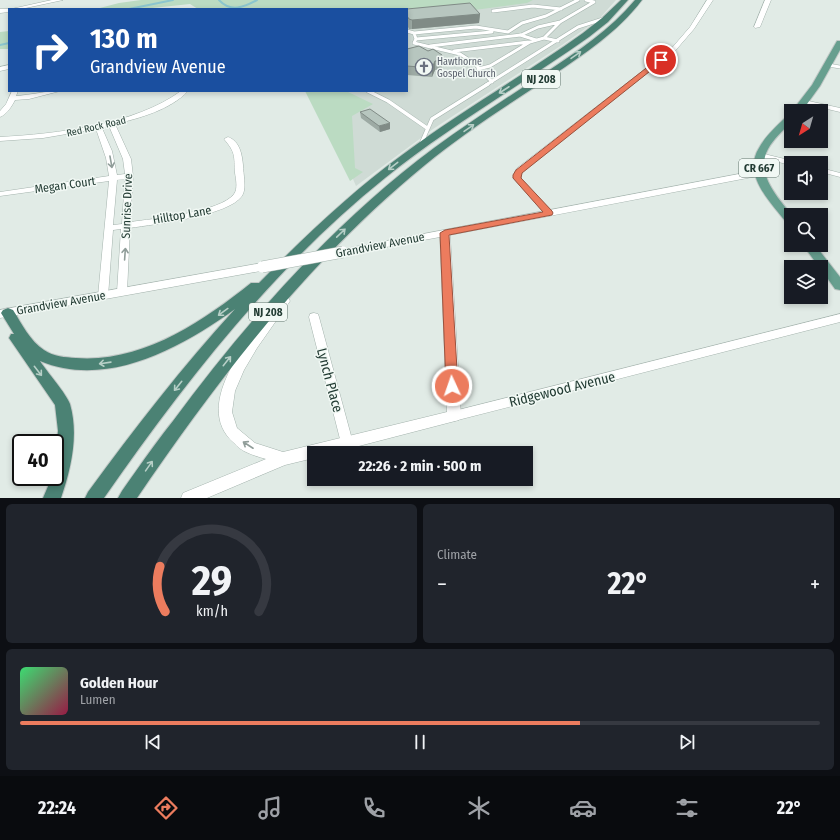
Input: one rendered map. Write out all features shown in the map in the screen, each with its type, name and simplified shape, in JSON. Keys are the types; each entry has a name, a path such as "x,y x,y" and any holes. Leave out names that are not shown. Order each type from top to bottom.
{"highway":[{"name":"NJ 208","path":"94,498 160,408 194,366 249,303 297,252 361,192 420,146 575,43 613,13 625,0"},
{"name":"NJ 208","path":"127,498 221,368 314,260 358,217 421,163 460,134 600,39 626,15 639,0"},
{"path":"4,313 33,348 45,357 74,364 90,365 108,363 145,353 194,331 233,304 297,252"},
{"path":"4,313 11,331 62,404 66,431 65,446 60,477 52,498"}],"main road":[{"path":"804,102 816,86 840,44"},
{"name":"CR 667","path":"784,125 766,144 760,155 758,164 765,186 784,212"},
{"path":"814,252 840,286"}],"street":[{"path":"18,8 60,0"},
{"path":"549,213 517,178 519,171 673,50 692,28 710,0"},
{"path":"757,27 768,0"},
{"path":"0,115 13,98 16,92"},
{"path":"13,98 29,97 52,92"},
{"name":"Red Rock Road","path":"0,139 56,134 98,126 149,112 173,100 184,92"},
{"path":"804,102 840,110"},
{"name":"Sunrise Drive","path":"111,122 127,159 129,176 122,292"},
{"name":"Sunrise Drive","path":"98,126 110,155 113,178 103,296"},
{"name":"Hilltop Lane","path":"109,228 206,212 224,206 237,196 240,182 238,152 236,146 228,138"},
{"path":"760,155 784,161"},
{"path":"828,172 840,175"},
{"name":"Grandview Avenue","path":"4,313 343,252 760,173"},
{"name":"Megan Court","path":"0,194 129,176"},
{"path":"445,233 454,416"},
{"path":"283,459 268,456 256,450 234,434 226,423 224,410 225,397 236,371 245,357 314,260"},
{"name":"Lynch Place","path":"314,317 346,443"},
{"name":"Ridgewood Avenue","path":"189,498 283,459 840,318"}],"lane":[{"path":"511,31 522,23 546,16 578,0"},
{"path":"544,38 560,22 594,2 586,0"},
{"path":"493,11 533,6 561,9"},
{"path":"420,146 432,119 582,25 596,22 613,13"},
{"path":"426,47 521,35 538,27 560,22"},
{"path":"408,31 414,33 476,27 499,31"},
{"path":"416,39 511,31 536,40"},
{"path":"414,33 416,39 414,43 460,54 474,63 478,69 492,82"},
{"path":"451,52 530,42 544,38 558,41"},
{"path":"478,69 490,66 530,42"},
{"path":"828,64 840,67"},
{"path":"370,92 388,101 427,128"}],"shaded area":[{"path":"287,0 616,0 599,19 562,45 433,129 356,186 315,92 408,92 408,8 280,8"}],"green space":[{"path":"141,0 533,0 527,3 408,19 408,8 196,8 190,4 152,8 100,8 119,3"},
{"path":"8,31 8,49 0,49 0,32"},
{"path":"306,92 348,92 373,104 352,116 355,168 363,172 350,181"}],"building":[{"path":"470,3 480,14 412,20 408,18 408,9"},
{"path":"419,46 428,51 433,49 442,55 441,61 435,61 432,68 408,66 408,49"},
{"path":"370,109 390,123 379,126 360,112"}],"waterway":[{"path":"134,8 173,0"},
{"path":"219,0 233,8 242,7 257,0"},
{"path":"0,45 8,43"}],"place":[{"name":"Hawthorne Gospel Church","path":"424,67"}],"route":[{"path":"452,386 445,233 549,213 517,178 519,171 661,60"}]}
